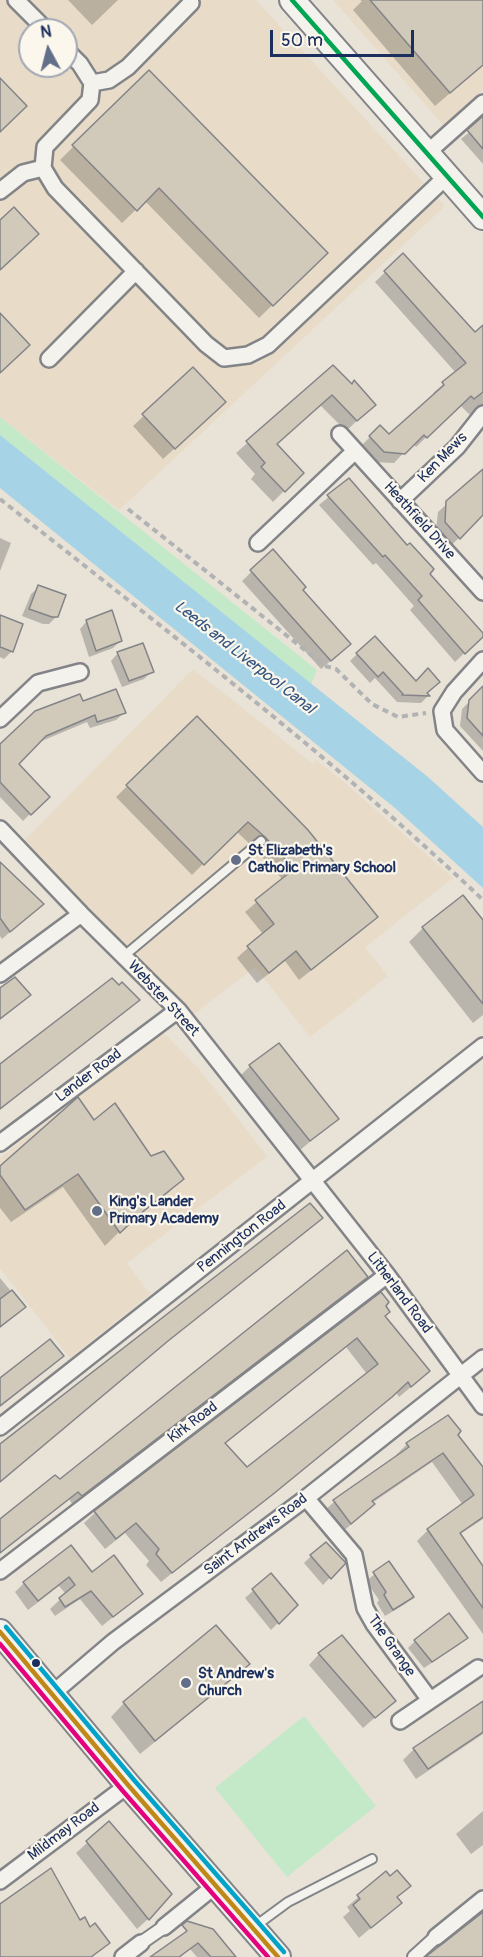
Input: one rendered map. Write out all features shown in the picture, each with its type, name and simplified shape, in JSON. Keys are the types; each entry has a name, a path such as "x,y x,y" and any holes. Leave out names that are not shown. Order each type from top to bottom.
{"main road":[{"path":"292,0 483,217"},
{"path":"0,1632 128,1785 278,1957"}],"street":[{"path":"16,0 34,18"},
{"path":"92,83 109,80 128,67 191,3"},
{"path":"78,62 92,83 90,99 45,147 43,168 55,188 206,345 224,358 248,355 268,345 447,176"},
{"path":"427,153 483,103"},
{"path":"0,191 22,173 43,168"},
{"path":"49,359 136,271"},
{"name":"Ken Mews","path":"400,501 457,447 483,414"},
{"name":"Heathfield Drive","path":"340,434 483,592"},
{"path":"258,543 355,451"},
{"path":"483,660 454,692 442,711 445,730 483,773"},
{"path":"0,719 38,683 80,672"},
{"name":"Webster Street","path":"0,829 81,914 178,1010 312,1182"},
{"path":"0,974 81,914"},
{"name":"Lander Road","path":"0,1143 178,1010"},
{"name":"Pennington Road","path":"0,1427 483,1046"},
{"name":"Litherland Road","path":"312,1182 387,1275 483,1406"},
{"name":"Kirk Road","path":"0,1571 387,1275"},
{"name":"Saint Andrews Road","path":"52,1694 113,1642 306,1498 483,1358"},
{"name":"The Grange","path":"306,1498 354,1555 365,1608 374,1624 430,1700"},
{"path":"400,1721 478,1668"},
{"name":"Mildmay Road","path":"0,1881 128,1785"},
{"path":"123,1957 216,1885"},
{"path":"414,1957 483,1899"}],"lane":[{"path":"124,956 261,841"},
{"path":"252,1928 288,1902 372,1859"}],"path":[{"path":"0,499 308,745 418,840 483,900"},
{"path":"128,509 324,666 336,669 372,704 398,717 442,711"}],"shaded area":[{"path":"0,0 256,0 445,206 119,510 0,417"},
{"path":"333,0 483,0 483,90 444,126"},
{"name":"St Elizabeth's Catholic Primary School","path":"193,669 313,764 316,760 345,783 453,878 365,947 388,976 310,1037 255,967 192,1016 22,843"},
{"name":"King's Lander Primary Academy","path":"162,1031 199,1069 267,1156 127,1263 150,1294 70,1358 0,1268 0,1158"}],"green space":[{"path":"0,417 317,670 311,684 0,435"},
{"path":"304,1716 376,1806 287,1877 215,1788"}],"water":[{"name":"Leeds and Liverpool Canal","path":"0,435 428,777 483,827 483,888 395,808 0,488"}],"building":[{"path":"370,0 483,0 483,65 450,93"},
{"path":"149,70 328,253 273,306 159,188 137,211 72,145"},
{"path":"0,78 27,106 0,132"},
{"path":"483,116 483,149 467,130"},
{"path":"14,207 39,234 0,270 0,220"},
{"path":"403,253 475,332 483,325 483,392 474,399 471,396 427,438 424,435 405,454 384,452 369,436 380,425 389,434 444,385 442,382 466,363 384,271"},
{"path":"0,313 30,345 0,373"},
{"path":"333,365 352,384 354,380 376,405 357,421 332,395 277,444 304,473 285,492 261,467 265,463 246,441"},
{"path":"193,367 226,402 175,449 142,414"},
{"path":"483,469 483,515 460,539 445,522 446,501"},
{"path":"349,478 407,545 410,543 434,569 430,574 483,633 483,637 465,654 418,600 422,596 327,495"},
{"path":"273,549 306,587 303,590 351,644 331,661 250,570"},
{"path":"38,585 66,595 58,617 29,609"},
{"path":"112,610 122,641 96,651 86,620"},
{"path":"0,615 23,624 13,652 0,647"},
{"path":"375,636 416,681 428,668 440,682 427,693 430,696 402,695 383,672 378,677 356,653"},
{"path":"143,643 154,672 129,681 117,652"},
{"path":"483,686 483,736 467,718 469,700"},
{"path":"116,689 126,713 97,722 95,715 46,736 19,764 50,797 31,815 0,782 0,744 35,711 80,694 83,701"},
{"path":"197,716 308,830 378,917 311,970 296,951 269,973 247,946 274,924 255,900 294,869 265,837 248,822 204,865 126,785"},
{"path":"0,862 44,904 10,932 0,918"},
{"path":"463,895 483,920 483,1004 422,927"},
{"path":"15,977 31,995 0,1019 0,988"},
{"path":"112,978 119,985 122,982 140,1000 0,1109 0,1064"},
{"path":"279,1043 339,1119 310,1141 249,1065"},
{"path":"78,1097 94,1120 115,1103 151,1156 164,1151 184,1179 120,1233 78,1174 25,1210 0,1175 0,1166"},
{"path":"310,1203 323,1218 168,1341 0,1482 0,1444"},
{"path":"347,1250 368,1277 82,1496 78,1492 0,1553 0,1519 55,1475 60,1479"},
{"path":"12,1290 26,1307 0,1327 0,1299"},
{"path":"381,1292 389,1302 386,1306 390,1312 385,1316 430,1371 411,1387 408,1382 272,1495 172,1573 156,1554 159,1549 136,1523 116,1539 94,1511","holes":["357,1338 378,1364 247,1467 225,1443"]},
{"path":"50,1339 64,1356 0,1406 0,1378"},
{"path":"448,1415 461,1431 458,1435 483,1467 483,1517 460,1533 483,1566 483,1608 427,1529 474,1495 443,1453 372,1501 375,1504 351,1524 333,1500 409,1447 406,1443"},
{"path":"326,1542 346,1563 331,1579 310,1555"},
{"path":"71,1545 92,1572 114,1555 143,1594 113,1617 91,1591 65,1607 59,1598 75,1585 69,1577 38,1601 23,1582"},
{"path":"389,1561 414,1597 393,1610 384,1595 386,1592 373,1572"},
{"path":"271,1573 298,1605 279,1624 252,1589"},
{"path":"449,1613 468,1638 432,1662 414,1640"},
{"name":"St Andrew's Church","path":"216,1625 250,1664 155,1741 123,1702"},
{"path":"342,1635 396,1701 375,1718 318,1653"},
{"path":"483,1701 483,1732 428,1769 413,1748"},
{"path":"109,1821 172,1894 149,1920 86,1841"},
{"path":"51,1868 80,1920 85,1917 90,1927 95,1923 110,1943 91,1957 0,1957 0,1904"},
{"path":"397,1870 411,1886 397,1897 402,1903 371,1928 353,1905 360,1899 357,1895 386,1871 390,1876"},
{"path":"483,1912 483,1957 426,1957 428,1955"},
{"path":"187,1921 213,1929 236,1957 211,1957 198,1943 179,1957 150,1957 187,1931 182,1925"}],"transit line":[{"path":"292,0 483,217"},
{"path":"6,1627 134,1780 284,1952"},
{"path":"0,1632 128,1785 278,1957"},
{"path":"0,1644 122,1790 268,1957"}],"place":[{"name":"St Elizabeth's Catholic Primary School","path":"236,860"},
{"name":"King's Lander Primary Academy","path":"97,1211"},
{"name":"St Andrew's Church","path":"186,1683"}]}
